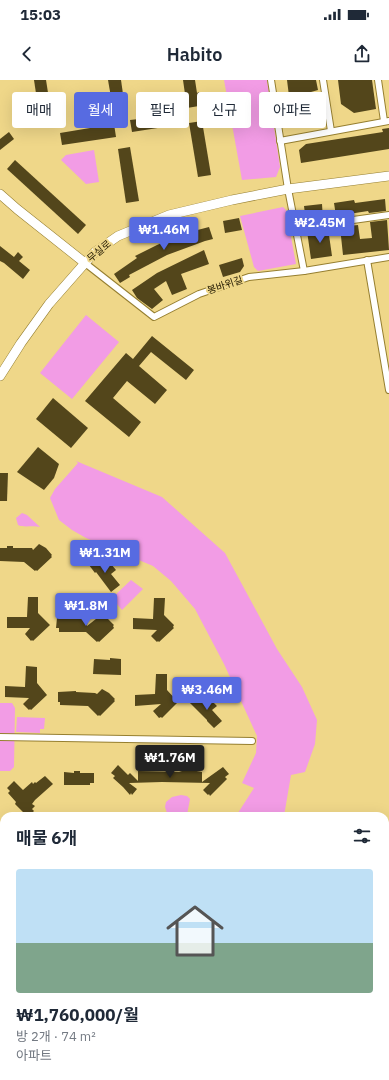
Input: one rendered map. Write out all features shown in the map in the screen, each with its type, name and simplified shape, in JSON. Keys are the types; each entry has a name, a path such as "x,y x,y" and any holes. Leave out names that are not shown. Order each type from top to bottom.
{"street":[{"path":"271,80 288,189 304,271"},
{"path":"323,80 331,131"},
{"path":"280,141 386,121 378,80"},
{"name":"무실로","path":"0,376 21,343 49,304 95,252 118,236 169,215 232,200 288,189 389,176"},
{"path":"0,194 85,263"},
{"path":"296,228 389,215"},
{"name":"봉바위길","path":"85,263 154,317 199,294 249,277 304,271 389,257"},
{"path":"367,260 389,390"},
{"path":"0,737 252,741"}],"shaded area":[{"path":"224,80 267,80 269,92 259,92 259,128 274,128 280,167 276,177 242,180 233,128 251,128 251,92 226,92"},
{"path":"94,150 99,182 86,184 61,160 66,155"},
{"path":"283,207 286,210 296,264 258,271 254,267 240,216"},
{"path":"86,315 119,342 72,399 40,373"},
{"path":"76,461 162,497 225,553 277,649 302,687 317,720 315,744 305,772 291,775 285,812 239,812 254,788 242,783 256,753 257,736 224,664 195,609 171,581 153,566 86,538 59,520 50,498 55,489 78,463"},
{"path":"22,513 27,515 40,527 18,525 16,518"},
{"path":"131,580 143,589 122,610 112,598"},
{"path":"0,703 12,703 15,708 14,767 10,771 0,771"},
{"path":"17,717 45,718 44,729 40,729 40,733 16,732"},
{"path":"181,795 187,796 190,799 188,812 167,812 165,807 166,802 172,797"}],"building":[{"path":"34,80 46,80 48,92 36,92"},
{"path":"108,80 121,80 123,92 110,92"},
{"path":"183,80 195,80 197,106 189,108 189,92 185,92"},
{"path":"287,80 316,80 318,90 311,92 288,92"},
{"path":"338,80 372,80 376,109 354,113 341,104"},
{"path":"136,119 136,128 158,128 132,132 130,120"},
{"path":"197,122 197,128 203,128 211,175 198,177 189,123"},
{"path":"90,128 115,128 116,137 62,145 60,133"},
{"path":"389,128 389,149 301,163 299,150 306,144 383,132 382,129"},
{"path":"9,132 14,139 0,150 0,139"},
{"path":"130,147 139,201 126,203 118,149"},
{"path":"15,160 86,225 78,234 7,169"},
{"path":"385,199 386,211 369,213 368,211 336,216 334,203 354,200 355,203"},
{"path":"322,204 323,220 306,222 304,206"},
{"path":"239,218 242,230 225,233 223,221"},
{"path":"387,220 389,250 343,255 340,227 358,225 360,239 372,238 370,222"},
{"path":"209,227 213,239 167,255 129,275 130,277 120,283 114,274 137,258 135,256 157,245 186,233"},
{"path":"328,228 332,256 311,259 307,231"},
{"path":"0,246 14,257 18,252 23,257 19,261 30,270 23,279 0,261"},
{"path":"204,250 209,264 181,274 187,289 172,295 166,281 154,289 163,300 152,309 137,298 132,290 157,273"},
{"path":"242,258 244,266 240,272 223,277 219,265"},
{"path":"152,336 194,370 186,380 151,352 139,366 167,390 155,404 127,381 113,398 141,422 129,437 85,401 126,353 133,359"},
{"path":"53,398 88,428 71,448 36,419"},
{"path":"38,447 59,464 54,478 44,490 17,472"},
{"path":"0,473 8,473 7,501 0,501"},
{"path":"39,544 46,548 52,557 37,571 24,562 0,561 0,548 13,546 13,548 32,548 33,550"},
{"path":"97,558 106,568 111,564 116,570 111,574 120,585 111,592 89,565"},
{"path":"28,597 38,597 38,613 50,625 33,641 31,641 25,634 30,628 7,628 7,617 27,617"},
{"path":"154,598 165,598 164,615 174,625 174,628 159,642 151,636 157,630 133,629 133,618 153,619"},
{"path":"101,615 114,625 114,628 99,642 97,642 86,632 59,632 59,628 56,628 57,618 75,617 88,619 87,626"},
{"path":"110,658 121,659 121,675 93,674 94,659 110,660"},
{"path":"26,666 37,667 37,683 47,695 31,710 23,704 29,698 5,697 5,686 25,687"},
{"path":"156,674 167,674 167,690 178,702 162,718 159,718 153,711 161,704 135,706 135,695 155,694"},
{"path":"102,689 109,693 115,701 100,716 98,716 88,706 60,705 60,702 58,702 58,692 76,691 97,694"},
{"path":"198,695 207,705 212,701 217,706 212,710 222,721 214,728 190,703"},
{"path":"118,765 128,775 130,773 138,781 138,771 179,772 185,769 191,769 202,772 202,782 223,767 229,774 225,777 227,779 210,796 203,790 210,783 162,782 129,783 137,789 132,795 131,793 130,795 113,778 115,776 111,773"},
{"path":"74,771 80,771 80,773 94,773 94,783 90,783 90,785 64,785 64,772 74,773"},
{"path":"45,776 53,784 32,804 35,806 32,809 34,811 33,812 23,812 15,804 16,802 8,793 10,791 7,788 14,781 23,790 32,782 33,784 35,782 36,783"}]}
